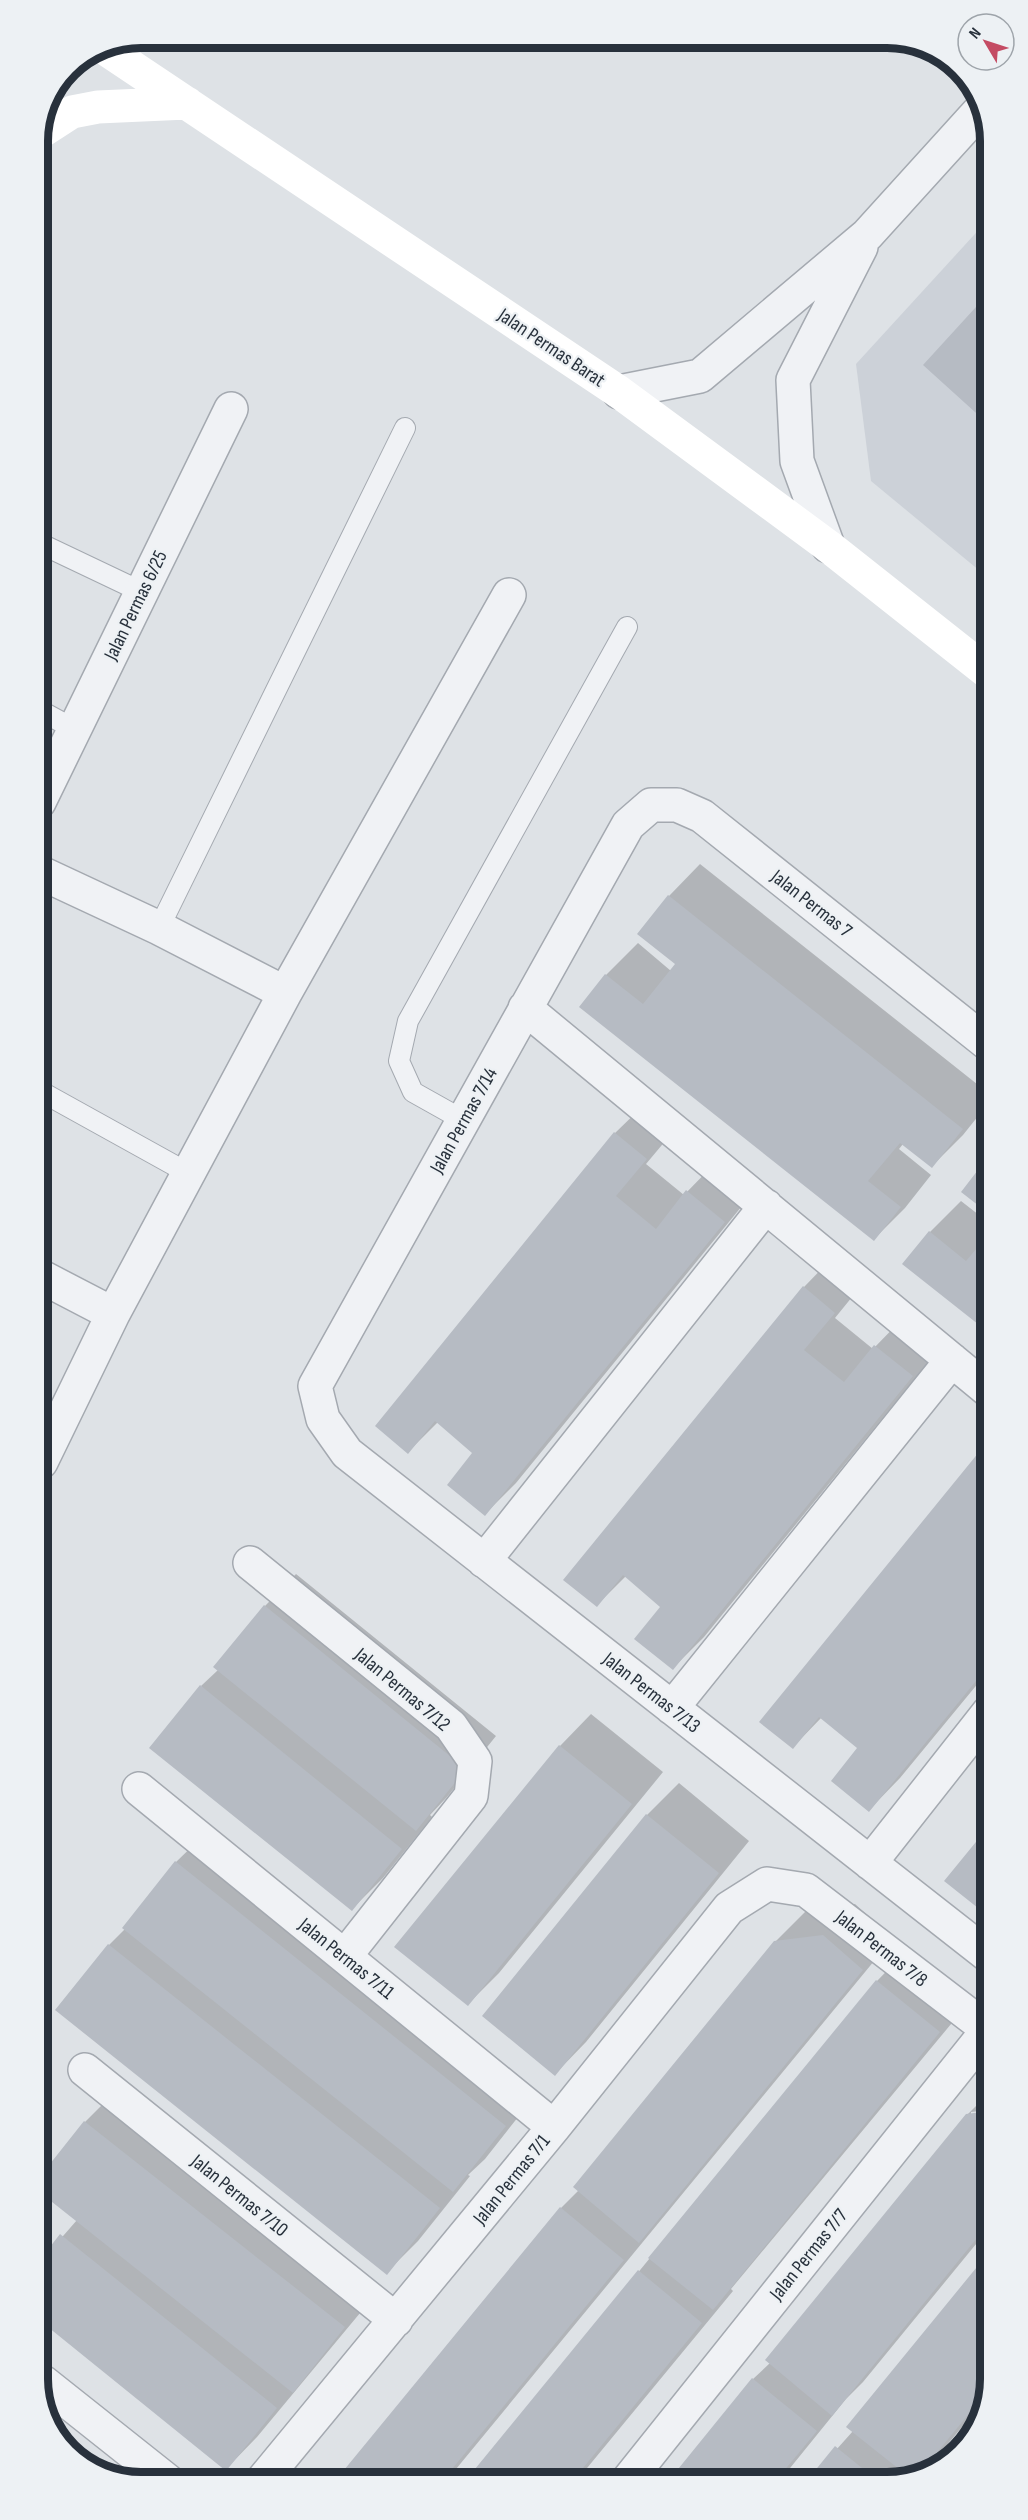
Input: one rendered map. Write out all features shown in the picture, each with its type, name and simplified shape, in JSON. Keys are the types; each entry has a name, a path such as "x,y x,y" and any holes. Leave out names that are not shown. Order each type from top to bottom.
{"main road":[{"name":"Jalan Permas Barat","path":"112,53 619,392 828,546 980,666"},
{"path":"49,127 72,112 98,107 187,103"}],"street":[{"path":"619,392 700,376 867,235 976,115"},
{"path":"828,546 797,460 793,380 867,235"},
{"name":"Jalan Permas 6/25","path":"48,783 231,409"},
{"path":"48,1448 113,1314 285,993 509,595"},
{"name":"Jalan Permas 7","path":"628,825 651,805 677,805 702,816 980,1036"},
{"name":"Jalan Permas 7/14","path":"323,1419 315,1386 628,825"},
{"path":"48,876 159,928 285,993"},
{"path":"525,1008 980,1383"},
{"path":"484,1561 766,1206"},
{"path":"48,1280 113,1314"},
{"path":"672,1708 952,1360"},
{"name":"Jalan Permas 7/13","path":"323,1419 347,1453 980,1948"},
{"name":"Jalan Permas 7/12","path":"250,1563 451,1726 475,1761 471,1796 345,1956"},
{"path":"870,1863 980,1723"},
{"name":"Jalan Permas 7/11","path":"140,1789 554,2127"},
{"name":"Jalan Permas 7/8","path":"767,1884 806,1890 980,2023"},
{"name":"Jalan Permas 7/1","path":"269,2472 554,2127 729,1908 767,1884"},
{"name":"Jalan Permas 7/7","path":"634,2472 980,2041"},
{"name":"Jalan Permas 7/10","path":"85,2070 396,2320"},
{"path":"49,2387 156,2472"}],"lane":[{"path":"159,928 405,428"},
{"path":"48,547 142,592"},
{"path":"462,1120 413,1092 399,1061 408,1021 627,627"},
{"path":"48,715 74,729"},
{"path":"48,1095 188,1173"}],"shaded area":[{"path":"980,228 980,571 871,481 856,364"}],"building":[{"path":"980,303 980,417 923,365"},
{"path":"668,895 963,1129 932,1168 900,1143 868,1181 901,1207 874,1241 579,1007 605,974 643,1004 675,964 637,934"},
{"path":"614,1132 647,1159 616,1196 656,1229 686,1190 725,1222 485,1516 447,1485 472,1453 435,1421 408,1454 375,1426"},
{"path":"980,1167 980,1207 961,1192"},
{"path":"929,1231 966,1261 980,1244 980,1326 902,1264"},
{"path":"803,1286 835,1313 804,1350 844,1382 874,1345 913,1376 673,1670 634,1639 660,1607 623,1575 597,1607 563,1580"},
{"path":"980,1451 980,1676 869,1812 831,1781 857,1748 819,1717 793,1749 759,1722"},
{"path":"264,1605 466,1769 416,1831 213,1667"},
{"path":"200,1685 402,1849 352,1911 149,1748"},
{"path":"559,1745 632,1804 468,2006 394,1947"},
{"path":"646,1814 719,1873 555,2076 482,2016"},
{"path":"980,1837 980,1905 978,1908 944,1881"},
{"path":"175,1861 506,2126 453,2192 122,1928"},
{"path":"823,1935 863,1970 639,2243 573,2187 774,1941"},
{"path":"108,1944 440,2208 387,2275 55,2010"},
{"path":"876,1980 940,2032 713,2310 648,2258"},
{"path":"980,2112 980,2234 832,2416 765,2360 966,2114"},
{"path":"84,2121 345,2327 293,2393 48,2199 48,2166"},
{"path":"560,2207 624,2260 450,2472 342,2472"},
{"path":"60,2234 277,2408 226,2471 48,2327 48,2250"},
{"path":"980,2263 980,2379 976,2404 930,2461 905,2470 901,2470 846,2427"},
{"path":"638,2270 702,2323 580,2472 473,2472"},
{"path":"752,2378 817,2431 783,2472 676,2472"},
{"path":"835,2446 867,2472 814,2472"}]}
